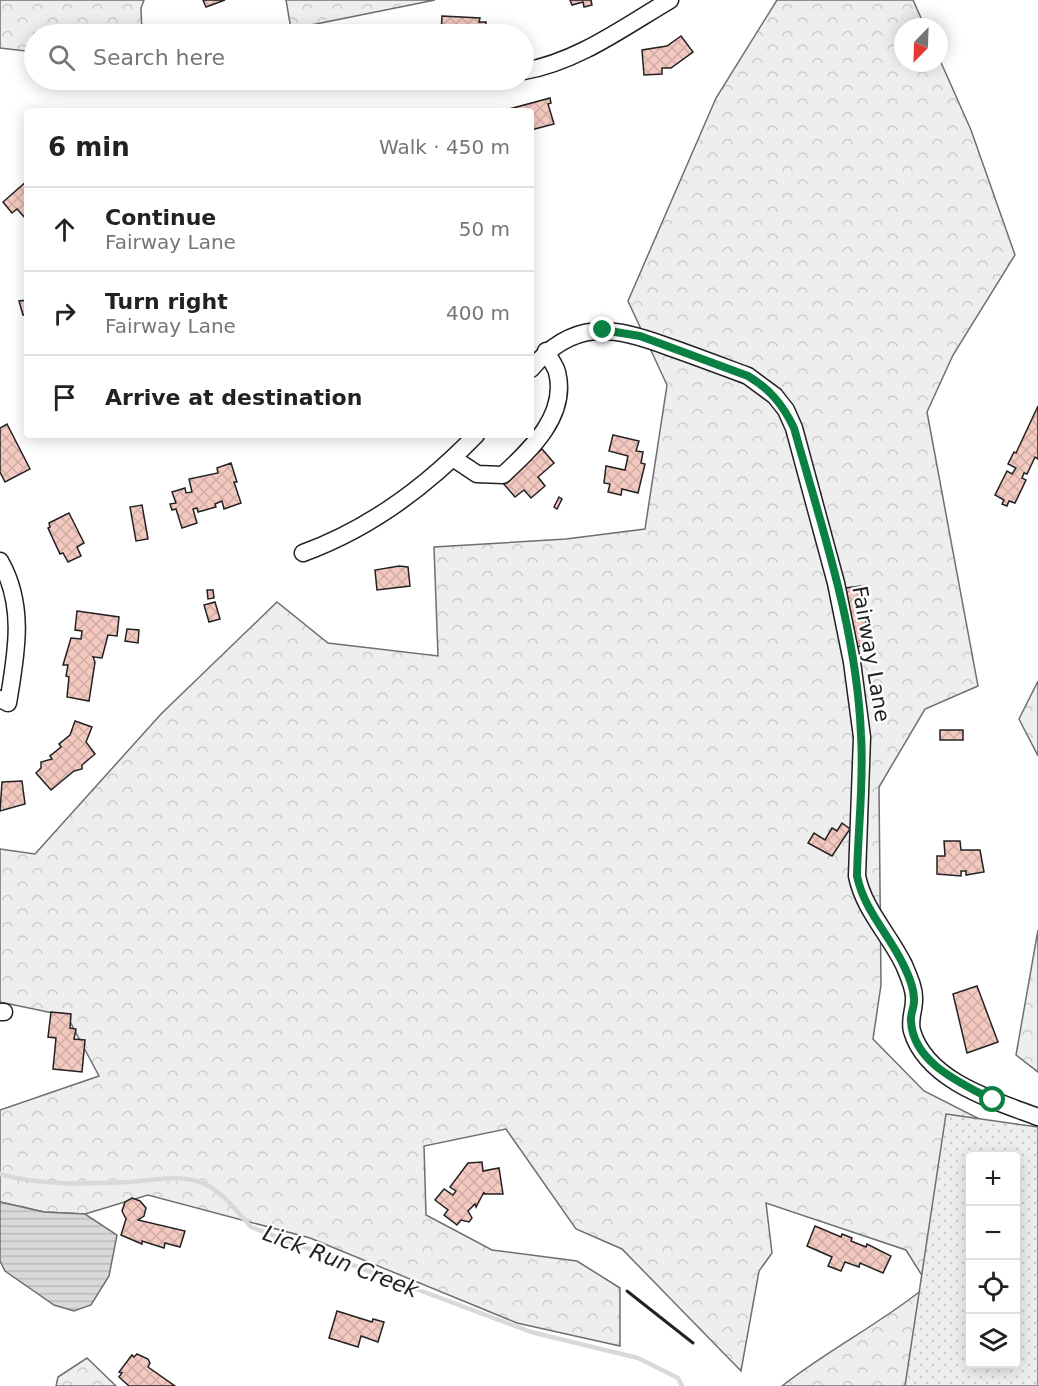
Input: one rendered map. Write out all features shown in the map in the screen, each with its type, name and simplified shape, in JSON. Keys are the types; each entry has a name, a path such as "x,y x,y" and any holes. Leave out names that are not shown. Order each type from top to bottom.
{"street":[{"path":"534,68 559,62 586,49 670,0"},
{"name":"Fairway Lane","path":"534,365 546,351 568,337 585,332 618,331 640,336 748,376 762,384 786,410 794,428 836,583 859,703 862,736 857,876 859,889 867,908 907,973 915,999 910,1019 912,1031 924,1052 938,1068 954,1080 993,1100 1038,1117"},
{"path":"453,458 477,474 503,475 547,428 559,399 557,371 546,351"},
{"path":"303,553 328,544 367,523 403,499 453,458 473,438"},
{"path":"0,561 10,582 18,627 4,701"}],"green space":[{"path":"0,0 144,0 141,8 142,24 24,24 24,51 0,48"},
{"path":"286,0 435,0 316,24 290,24"},
{"path":"777,0 913,0 921,18 894,18 894,72 945,72 971,130 1015,255 953,355 927,412 978,686 925,709 879,787 881,985 873,1039 924,1091 1005,1132 1038,1140 1038,1386 782,1386 928,1285 906,1250 766,1203 772,1253 759,1271 741,1371 622,1249 576,1229 506,1129 424,1146 426,1215 492,1250 577,1261 620,1288 620,1346 517,1323 310,1238 148,1195 85,1214 44,1212 0,1202 0,1110 99,1076 67,1016 0,1002 0,849 35,854 161,714 277,602 328,643 438,656 434,547 566,539 645,529 667,385 628,301 716,98"},
{"path":"1038,681 1038,756 1019,719"},
{"path":"1038,930 1038,1072 1016,1055"},
{"path":"946,1114 1038,1127 1038,1386 905,1386"},
{"path":"87,1358 116,1386 56,1386 58,1377"}],"shaded area":[{"path":"0,1202 44,1212 85,1214 117,1235 109,1276 91,1305 74,1311 54,1305 5,1271 0,1261"}],"building":[{"path":"203,0 225,0 206,7"},
{"path":"570,0 591,0 592,5 584,7 583,2 572,5"},
{"path":"442,16 480,18 479,22 486,22 486,24 442,24"},
{"path":"681,36 693,52 671,68 662,68 662,74 644,75 642,50 667,46"},
{"path":"550,98 551,103 548,104 554,124 534,129 534,108 513,108"},
{"path":"24,184 24,217 17,209 12,213 3,202"},
{"path":"24,300 24,315 23,315 19,301"},
{"path":"1038,406 1038,459 1035,457 1027,474 1024,473 1022,478 1026,480 1015,503 1009,501 1007,506 1002,504 1004,500 995,495 1007,471 1012,474 1016,468 1008,464 1014,452 1016,453"},
{"path":"7,424 30,469 5,482 0,472 0,428"},
{"path":"613,435 639,441 636,451 643,452 641,463 645,464 638,493 622,489 621,495 608,492 610,484 604,483 606,466 625,470 628,456 609,451"},
{"path":"542,449 554,463 538,477 545,486 531,498 524,490 515,497 503,483"},
{"path":"231,463 241,503 224,509 222,501 215,504 216,507 198,512 197,508 193,509 197,523 182,528 176,509 172,510 170,504 176,503 172,492 185,488 186,493 192,492 189,479 218,473 217,468"},
{"path":"559,497 562,499 557,509 554,507"},
{"path":"142,505 148,539 136,541 130,507"},
{"path":"69,513 84,543 77,547 81,556 68,562 63,553 60,554 48,528 49,523"},
{"path":"399,566 408,567 410,586 377,590 375,570"},
{"path":"860,586 870,645 855,647 846,588"},
{"path":"207,590 213,590 214,598 208,599"},
{"path":"215,602 220,619 209,622 204,605"},
{"path":"77,611 119,617 117,636 108,635 102,658 93,657 95,662 89,701 67,697 68,665 63,665 71,638 81,639 82,631 75,630"},
{"path":"127,629 139,630 138,643 125,641"},
{"path":"75,721 92,727 86,742 95,754 82,765 82,769 74,771 51,790 36,773 41,768 41,762 52,759 50,756 61,747 59,744 70,735"},
{"path":"940,730 963,730 963,740 940,740"},
{"path":"22,781 25,804 0,811 2,782"},
{"path":"842,823 850,829 832,856 808,843 814,833 825,840 832,828 837,831"},
{"path":"944,841 960,841 961,850 980,850 984,872 966,875 966,871 961,871 961,876 937,874 937,856 945,856"},
{"path":"977,986 998,1042 967,1053 953,994"},
{"path":"51,1012 71,1014 70,1028 76,1029 74,1039 85,1040 82,1072 53,1069 56,1038 48,1037"},
{"path":"482,1162 483,1171 499,1168 503,1194 484,1194 484,1192 476,1207 475,1204 468,1211 472,1218 469,1222 461,1220 457,1225 444,1215 448,1210 435,1200 444,1189 453,1195 456,1191 450,1187 468,1163"},
{"path":"132,1198 140,1201 146,1208 144,1216 138,1220 185,1231 180,1247 165,1243 164,1248 142,1241 142,1244 121,1235 126,1219 122,1211 125,1202"},
{"path":"815,1226 841,1237 842,1234 852,1238 851,1241 866,1247 867,1244 891,1256 883,1273 860,1263 859,1267 845,1262 841,1271 828,1266 832,1257 807,1246"},
{"path":"337,1311 372,1322 373,1319 384,1322 378,1342 361,1336 358,1347 329,1338"},
{"path":"137,1354 148,1359 150,1363 148,1367 175,1386 129,1386 119,1377 122,1373 119,1372 132,1355 134,1357"}],"waterway":[{"name":"Lick Run Creek","path":"0,1174 31,1181 63,1183 127,1182 173,1178 200,1182 221,1195 251,1227 531,1332 638,1358 678,1378 682,1386"}],"wall":[{"path":"627,1291 693,1343"}],"route":[{"path":"603,330 640,336 748,376 762,384 786,410 794,428 836,583 859,703 862,736 857,876 859,889 867,908 896,951 911,982 915,999 910,1019 916,1040 938,1068 954,1080 993,1100"}]}
